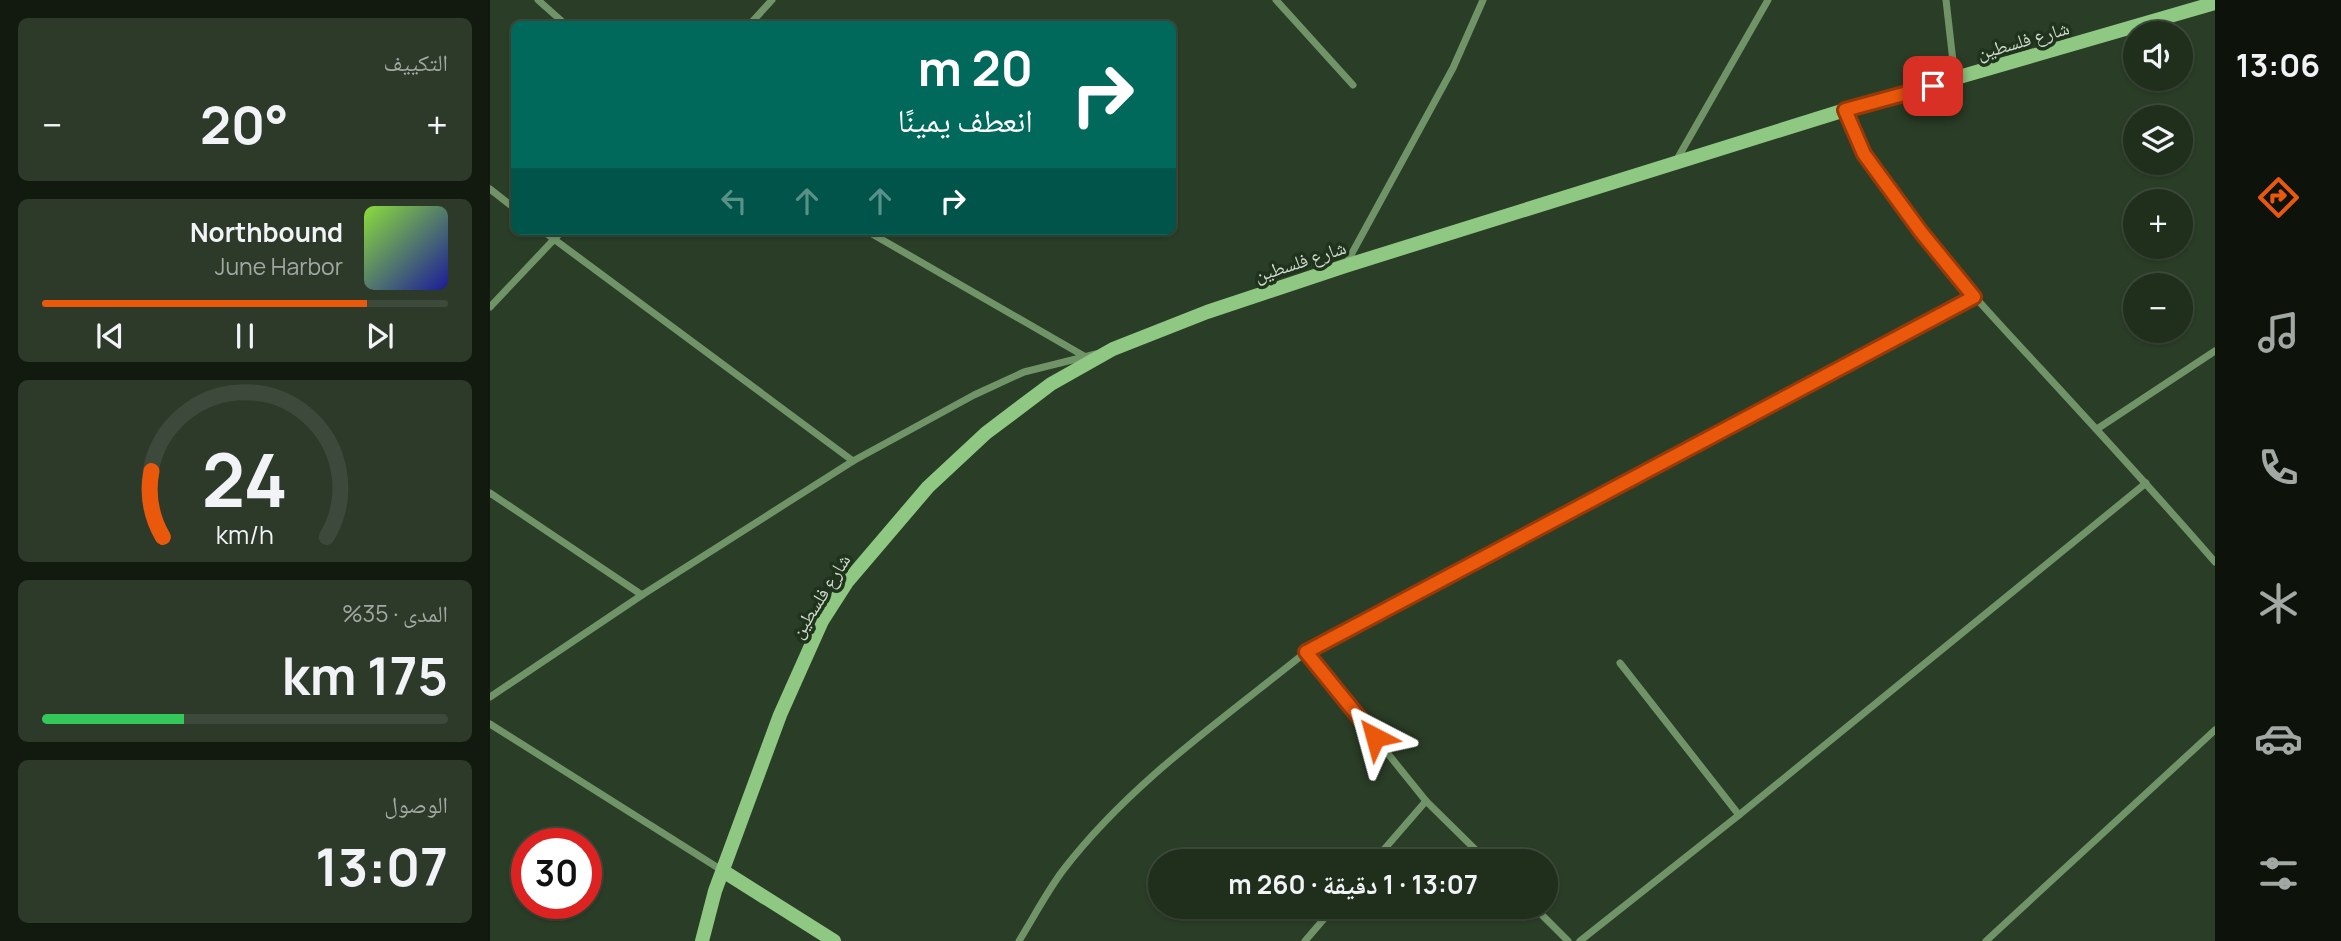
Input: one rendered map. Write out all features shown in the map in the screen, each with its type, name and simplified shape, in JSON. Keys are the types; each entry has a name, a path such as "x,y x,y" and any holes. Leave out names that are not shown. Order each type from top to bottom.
{"street":[{"path":"538,0 562,21"},
{"path":"753,21 772,0"},
{"path":"1276,0 1353,85"},
{"path":"1345,266 1453,68 1483,0"},
{"path":"1675,163 1768,0"},
{"path":"1946,0 1955,80"},
{"name":"شارع فلسطين","path":"702,941 723,871 796,677 822,621 847,582 929,486 986,433 1051,384 1113,349 1207,312 1345,266 1845,110 1955,80 2209,3"},
{"path":"1845,110 1870,163 1974,297 2146,482 2215,562"},
{"path":"490,189 511,206"},
{"path":"548,235 853,461"},
{"path":"490,307 558,235"},
{"path":"874,235 1084,356"},
{"path":"1019,941 1063,870 1100,827 1142,785 1306,652 1974,297"},
{"path":"490,697 642,595 853,461 974,395 1024,372 1113,349"},
{"path":"2097,429 2215,351"},
{"path":"1580,941 1739,815 2146,482"},
{"path":"490,494 642,595"},
{"path":"1306,652 1426,801 1475,849"},
{"path":"1620,663 1739,815"},
{"path":"490,724 834,941"},
{"path":"1986,941 2215,730"},
{"path":"1384,849 1426,801"},
{"path":"1305,941 1324,919"},
{"path":"1546,919 1568,941"}],"route":[{"path":"1375,737 1306,652 1974,297 1921,232 1864,154 1845,110 1933,86"}]}
